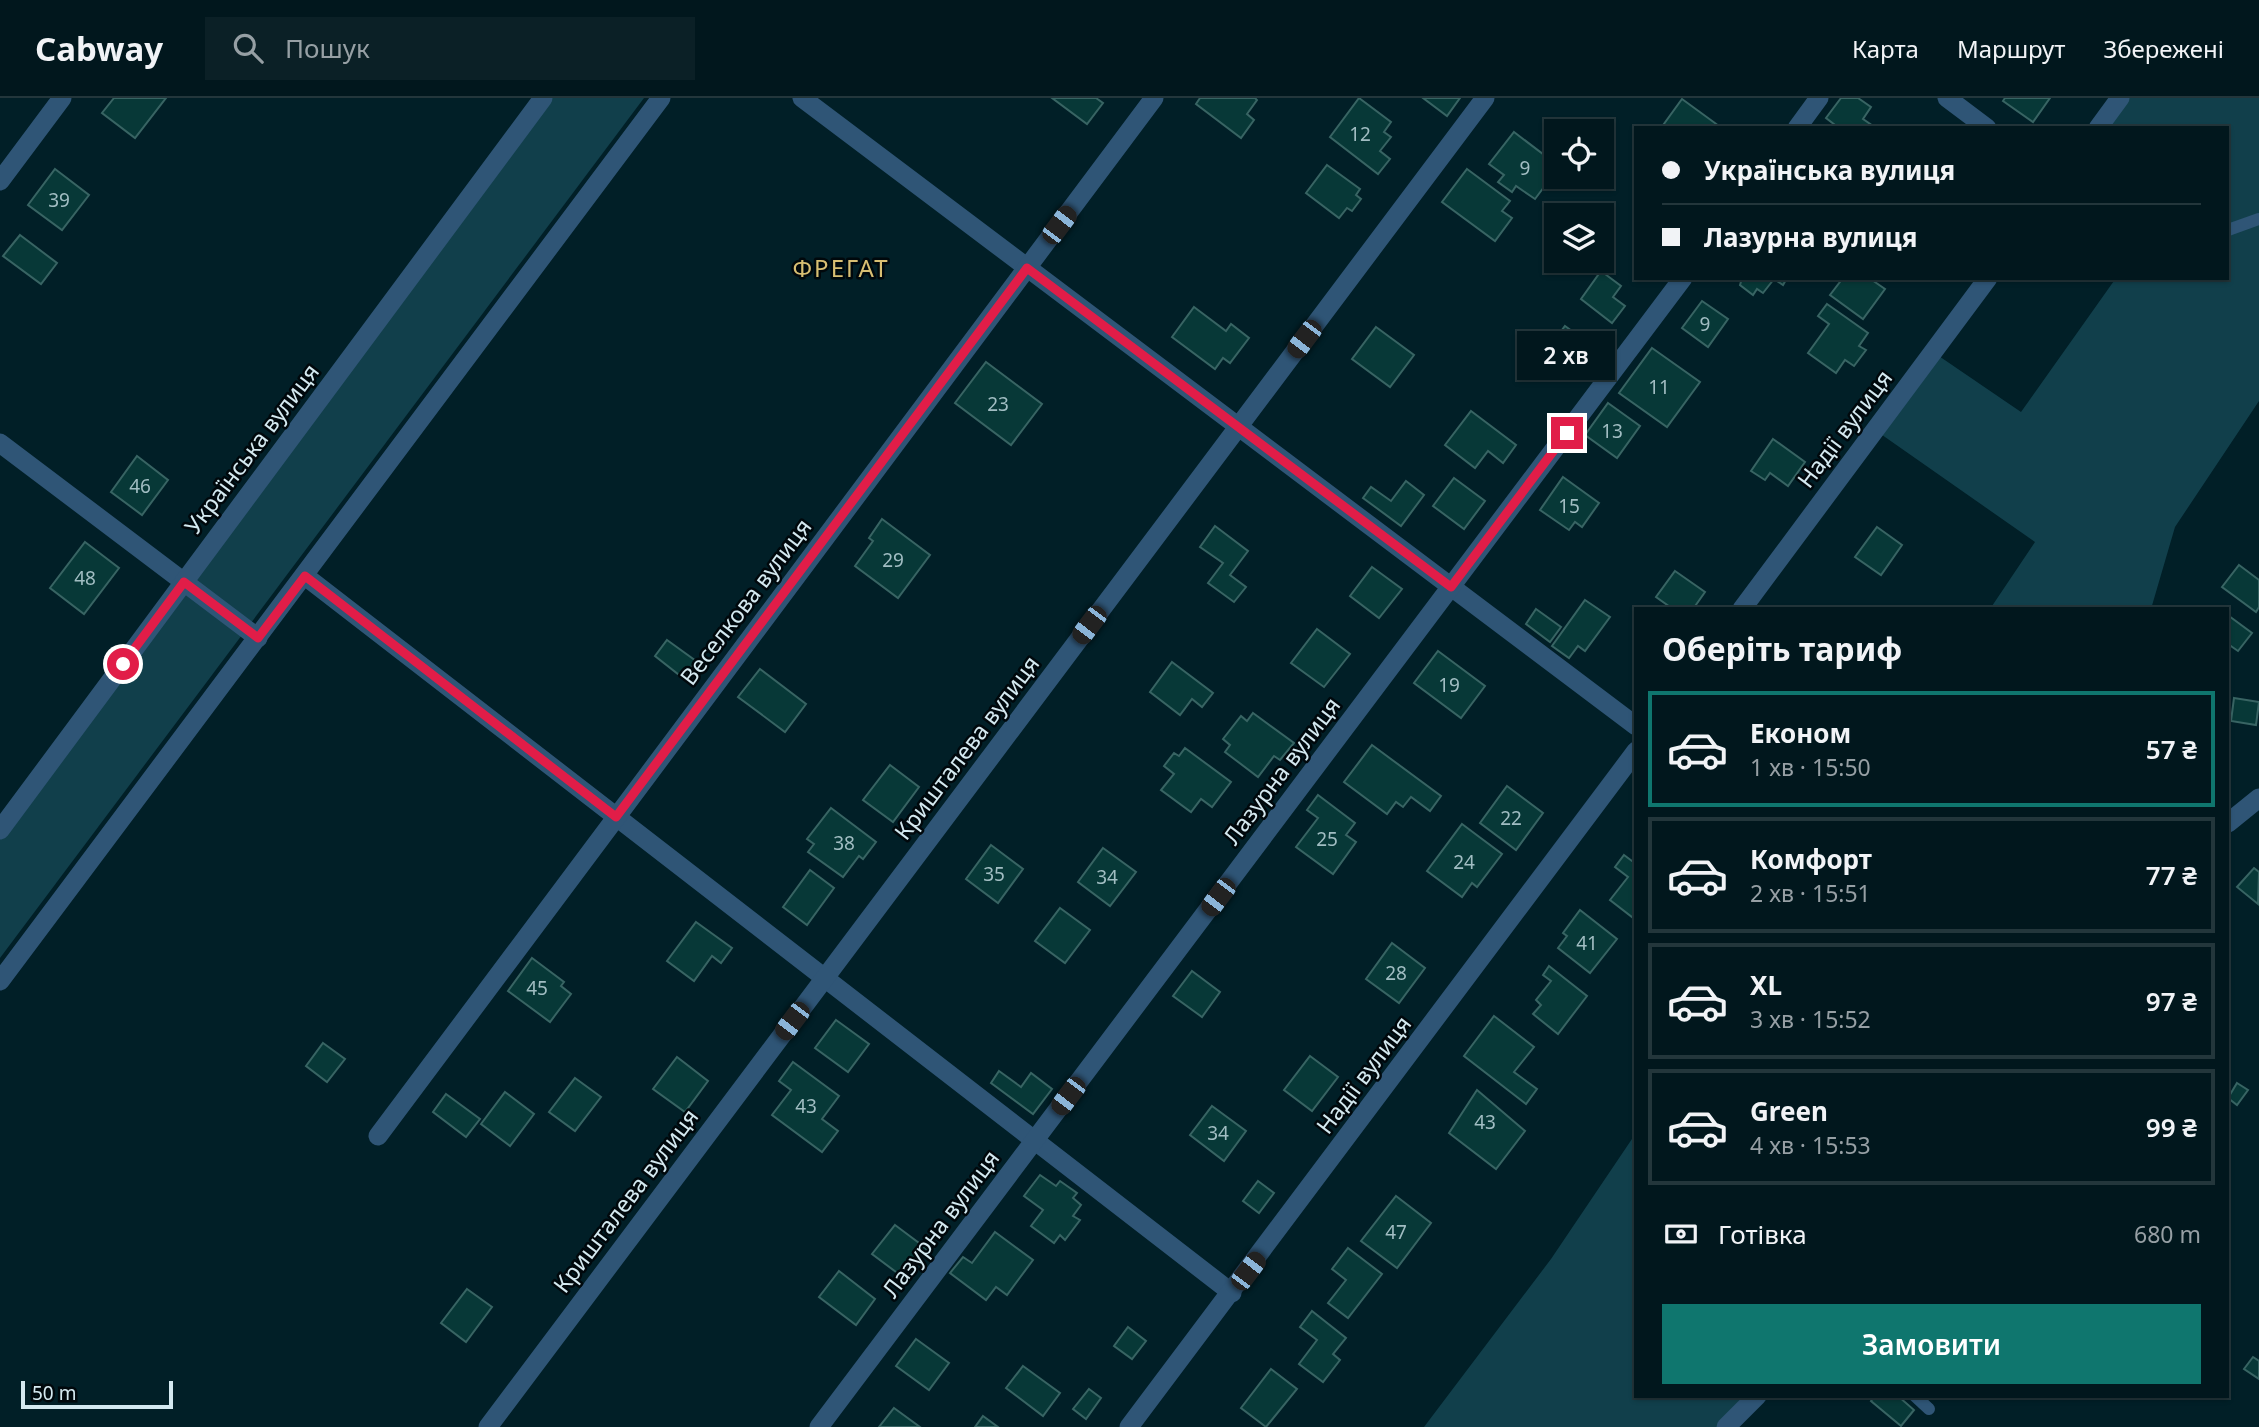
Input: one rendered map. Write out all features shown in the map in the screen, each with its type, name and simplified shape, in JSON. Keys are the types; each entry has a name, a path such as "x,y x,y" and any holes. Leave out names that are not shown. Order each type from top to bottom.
{"street":[{"path":"0,181 62,98"},
{"name":"Українська вулиця","path":"0,830 543,98"},
{"path":"0,981 661,98"},
{"path":"802,98 1634,724"},
{"name":"Веселкова вулиця","path":"378,1136 1154,98"},
{"name":"Кришталева вулиця","path":"488,1427 1485,98"},
{"path":"1798,126 1819,98"},
{"path":"1947,98 1984,126"},
{"path":"2099,126 2120,98"},
{"name":"Лазурна вулиця","path":"819,1427 1681,280"},
{"name":"Надії вулиця","path":"1743,607 1987,280"},
{"path":"0,443 258,638"},
{"path":"305,576 1232,1293"},
{"name":"Надії вулиця","path":"1129,1427 1634,754"},
{"path":"2229,822 2259,798"},
{"path":"1726,1427 1754,1398"}],"lane":[{"path":"2229,230 2259,219"},
{"path":"1916,1398 1929,1409"}],"shaded area":[{"path":"543,98 644,98 0,958 0,830"},
{"path":"2120,98 2259,98 2259,401 2175,527 2152,607 1991,607 2035,542 1875,430 1933,352 2021,412 2115,280 2229,280 2229,126 2099,126"},
{"path":"1634,1136 1634,1398 1756,1398 1726,1427 1424,1427 1551,1259"}],"building":[{"path":"114,98 166,98 135,138 102,113"},
{"path":"1052,98 1096,98 1103,103 1087,124"},
{"path":"1200,98 1255,98 1257,100 1247,114 1254,120 1241,138 1196,104"},
{"path":"1359,98 1391,122 1384,132 1391,137 1380,151 1390,159 1378,174 1330,137"},
{"path":"1423,98 1460,98 1447,116"},
{"path":"1841,98 1858,98 1871,107 1863,119 1873,126 1836,126 1826,118"},
{"path":"2005,98 2050,98 2033,122 2003,101"},
{"path":"1682,99 1719,126 1662,126"},
{"path":"1514,132 1544,155 1544,187 1535,199 1516,186 1512,192 1498,182 1504,175 1489,164"},
{"path":"1327,165 1360,189 1356,195 1361,199 1352,211 1347,208 1339,218 1306,193"},
{"path":"55,169 89,195 62,230 28,205"},
{"path":"1467,169 1510,201 1502,211 1512,218 1495,241 1442,202"},
{"path":"20,235 57,263 41,284 3,256"},
{"path":"1600,273 1604,273 1621,286 1613,297 1625,306 1612,323 1581,299"},
{"path":"1741,280 1773,280 1763,293 1757,289 1753,295 1740,285"},
{"path":"1841,280 1872,280 1885,289 1863,319 1830,295"},
{"path":"1702,301 1728,319 1708,347 1682,328"},
{"path":"1827,304 1868,333 1859,346 1866,350 1854,366 1845,360 1836,373 1808,353 1829,324 1818,316"},
{"path":"1194,307 1226,331 1231,324 1249,338 1230,363 1223,358 1215,369 1172,337"},
{"path":"1565,326 1583,339 1576,347 1588,356 1574,375 1545,353"},
{"path":"1376,327 1414,355 1390,387 1352,359"},
{"path":"1652,348 1700,382 1667,427 1619,393"},
{"path":"986,362 1042,404 1011,445 955,403"},
{"path":"1608,403 1640,426 1617,458 1585,435"},
{"path":"1471,411 1516,445 1503,463 1488,451 1475,468 1445,445"},
{"path":"1773,439 1805,462 1788,486 1770,473 1765,480 1751,471"},
{"path":"137,456 168,480 142,515 111,492"},
{"path":"1563,477 1599,503 1582,527 1575,522 1569,530 1540,510"},
{"path":"1454,478 1485,501 1464,529 1433,506"},
{"path":"1406,481 1424,495 1401,526 1363,498 1371,487 1391,501"},
{"path":"882,519 930,555 898,598 855,566 873,541 869,538"},
{"path":"1215,526 1248,551 1230,575 1246,587 1234,602 1208,583 1223,563 1200,547"},
{"path":"1877,527 1902,545 1881,575 1855,557"},
{"path":"85,542 119,568 84,614 50,588"},
{"path":"2239,565 2259,580 2259,607 2256,612 2222,587"},
{"path":"1372,567 1402,589 1379,618 1350,596"},
{"path":"1675,571 1705,592 1694,607 1670,607 1656,597"},
{"path":"1585,600 1610,617 1585,651 1578,646 1569,658 1552,646"},
{"path":"1536,609 1561,627 1550,642 1526,624"},
{"path":"2229,616 2252,633 2238,651 2229,645"},
{"path":"1317,629 1350,654 1324,687 1291,663"},
{"path":"667,640 696,661 683,678 655,656"},
{"path":"1438,651 1485,686 1461,718 1414,683"},
{"path":"1172,662 1213,693 1202,707 1192,699 1180,715 1150,692"},
{"path":"760,669 806,704 785,732 738,697"},
{"path":"2234,698 2259,702 2256,725 2231,721"},
{"path":"1253,713 1294,743 1280,760 1274,756 1258,777 1225,752 1230,745 1223,739 1241,716 1247,721"},
{"path":"1372,745 1441,796 1430,811 1411,797 1403,807 1396,802 1387,814 1344,782"},
{"path":"1185,748 1231,782 1212,807 1201,799 1191,812 1161,790 1174,774 1164,766 1174,753 1179,756"},
{"path":"890,765 919,787 893,822 863,800"},
{"path":"1507,786 1543,813 1516,850 1480,823"},
{"path":"1318,795 1355,823 1346,835 1356,842 1333,874 1296,847 1318,818 1307,810"},
{"path":"831,808 876,842 863,859 859,856 843,877 808,852 814,844 807,839"},
{"path":"1462,824 1502,854 1477,887 1472,883 1462,897 1427,871"},
{"path":"991,845 1023,869 998,903 966,879"},
{"path":"1103,848 1136,872 1110,906 1078,882"},
{"path":"1624,855 1634,862 1632,917 1610,900 1628,877 1615,867"},
{"path":"2254,868 2259,872 2258,904 2237,887"},
{"path":"810,870 834,888 807,925 783,907"},
{"path":"1060,908 1090,930 1065,963 1035,941"},
{"path":"1580,910 1617,939 1590,973 1558,948 1567,936 1563,933"},
{"path":"696,922 732,948 721,963 712,956 694,981 667,961"},
{"path":"1392,943 1425,968 1399,1003 1366,979"},
{"path":"532,958 564,982 561,986 571,994 550,1022 508,991"},
{"path":"1549,966 1587,996 1558,1034 1533,1014 1541,1005 1536,1000 1551,981 1543,975"},
{"path":"1192,971 1220,992 1202,1017 1173,996"},
{"path":"1494,1016 1534,1047 1514,1072 1537,1089 1526,1104 1464,1056"},
{"path":"836,1020 869,1044 848,1072 815,1048"},
{"path":"323,1043 345,1059 327,1082 306,1066"},
{"path":"1310,1056 1338,1077 1312,1111 1284,1090"},
{"path":"677,1057 708,1081 685,1112 653,1089"},
{"path":"793,1062 839,1096 822,1119 838,1131 822,1152 772,1115 791,1090 779,1081"},
{"path":"999,1071 1021,1087 1031,1073 1052,1089 1033,1114 991,1083"},
{"path":"575,1078 601,1097 575,1131 549,1112"},
{"path":"2237,1083 2248,1090 2237,1105 2229,1096"},
{"path":"1477,1090 1525,1131 1496,1169 1449,1133"},
{"path":"505,1092 534,1114 510,1146 481,1124"},
{"path":"446,1094 480,1119 466,1137 433,1112"},
{"path":"1212,1106 1246,1131 1224,1161 1190,1135"},
{"path":"1040,1175 1056,1186 1060,1181 1077,1193 1073,1198 1081,1205 1073,1216 1080,1220 1065,1240 1060,1235 1054,1243 1031,1226 1043,1210 1024,1196"},
{"path":"1258,1181 1274,1193 1259,1213 1243,1201"},
{"path":"1396,1196 1431,1223 1397,1268 1361,1241"},
{"path":"895,1225 927,1249 904,1278 872,1254"},
{"path":"995,1232 1033,1260 1007,1295 996,1287 986,1300 950,1273 963,1257 972,1263"},
{"path":"1348,1248 1382,1274 1348,1318 1328,1303 1346,1280 1332,1269"},
{"path":"839,1271 875,1299 856,1325 819,1297"},
{"path":"467,1289 492,1307 466,1342 441,1323"},
{"path":"1312,1311 1346,1338 1333,1354 1340,1360 1323,1382 1299,1364 1317,1340 1300,1327"},
{"path":"1128,1327 1146,1341 1132,1359 1114,1346"},
{"path":"916,1339 949,1363 929,1390 896,1366"},
{"path":"2253,1357 2259,1361 2259,1379 2244,1369"},
{"path":"1023,1366 1060,1393 1043,1416 1006,1388"},
{"path":"1271,1369 1297,1389 1266,1427 1241,1408"},
{"path":"1089,1389 1101,1398 1086,1419 1073,1409"},
{"path":"1873,1398 1900,1398 1914,1410 1901,1426 1871,1401"},
{"path":"894,1408 920,1427 879,1427"},
{"path":"983,1416 998,1427 975,1427"}],"district":[{"name":"ФРЕГАТ","path":"841,269"}],"route":[{"path":"123,664 184,582 258,638 305,576 616,817 1027,268 1451,587 1567,433"}]}
